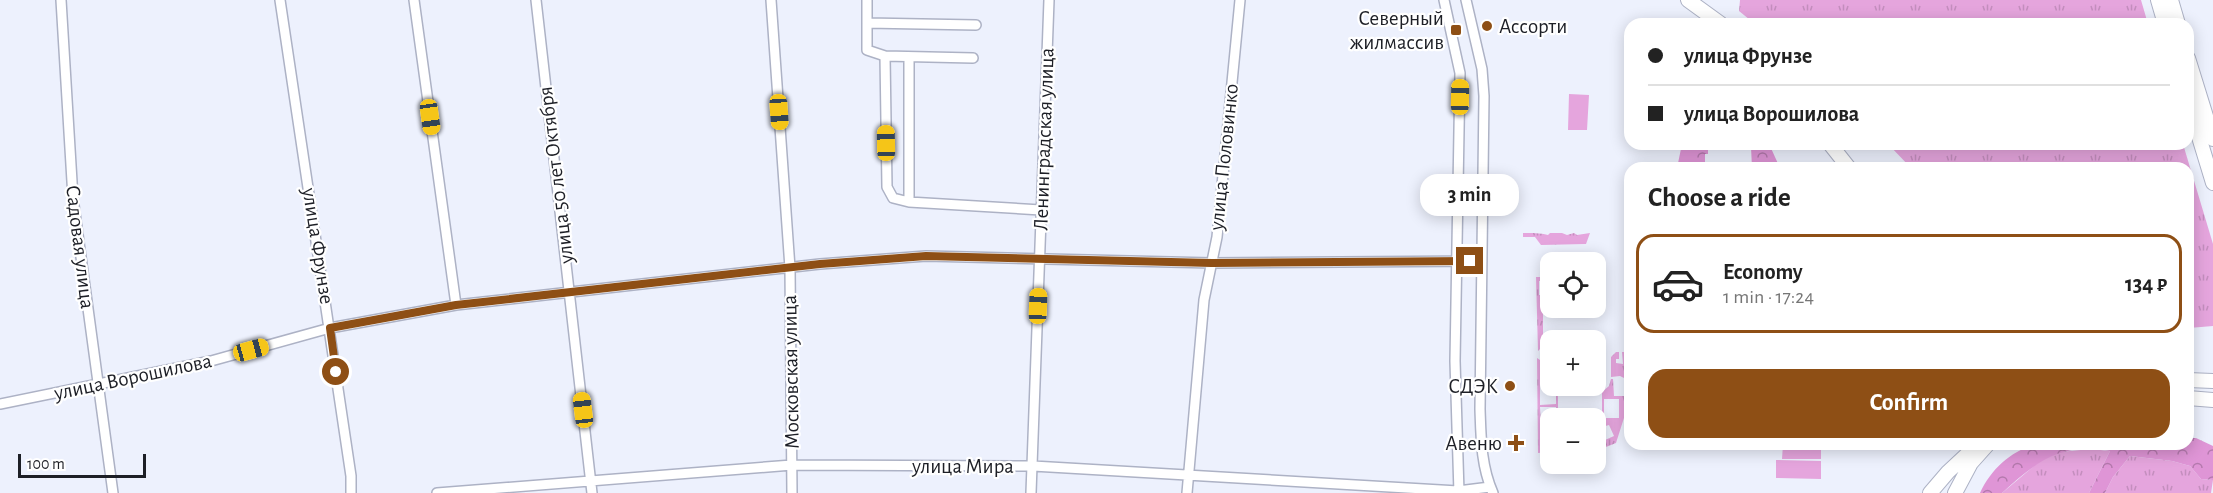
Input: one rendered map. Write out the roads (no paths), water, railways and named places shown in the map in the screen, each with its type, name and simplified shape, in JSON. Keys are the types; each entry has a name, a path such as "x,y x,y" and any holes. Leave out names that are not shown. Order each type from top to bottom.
{"highway":[{"path":"1688,0 1713,18"},
{"path":"2158,0 2163,18"},
{"path":"2171,0 2176,18"},
{"path":"2194,77 2213,139"},
{"path":"2194,121 2213,183"},
{"path":"1835,150 1844,162"},
{"path":"2194,380 2210,381"},
{"path":"1930,493 1947,472 1971,450"},
{"path":"1955,493 1971,463 1983,450"}],"street":[{"name":"Садовая улица","path":"61,0 73,198 113,493"},
{"name":"улица Фрунзе","path":"280,0 330,328 351,476 351,493"},
{"path":"414,0 456,305"},
{"name":"улица 50 лет Октября","path":"536,0 592,493"},
{"name":"Московская улица","path":"771,0 790,268 792,493"},
{"path":"867,0 867,50 885,56 974,58"},
{"name":"Ленинградская улица","path":"1031,493 1049,0"},
{"name":"улица Половинко","path":"1187,493 1204,300 1217,237 1240,0"},
{"path":"1444,0 1460,73 1455,361 1458,492"},
{"path":"1466,0 1482,69 1484,96 1481,444 1484,469 1491,490"},
{"path":"867,23 976,25"},
{"path":"885,56 887,187 894,198 909,202 1041,210"},
{"path":"909,57 909,202"},
{"name":"улица Ворошилова","path":"0,404 211,361 330,328 456,305 790,268 926,256 1212,263 1482,261"},
{"name":"улица Мира","path":"436,493 792,465 1033,466 1458,492 1491,490"}],"place":[{"name":"Ассорти","path":"1487,26"},
{"name":"Северный жилмассив","path":"1456,30"},
{"name":"СДЭК","path":"1510,386"},
{"name":"Авеню","path":"1516,443"}]}
